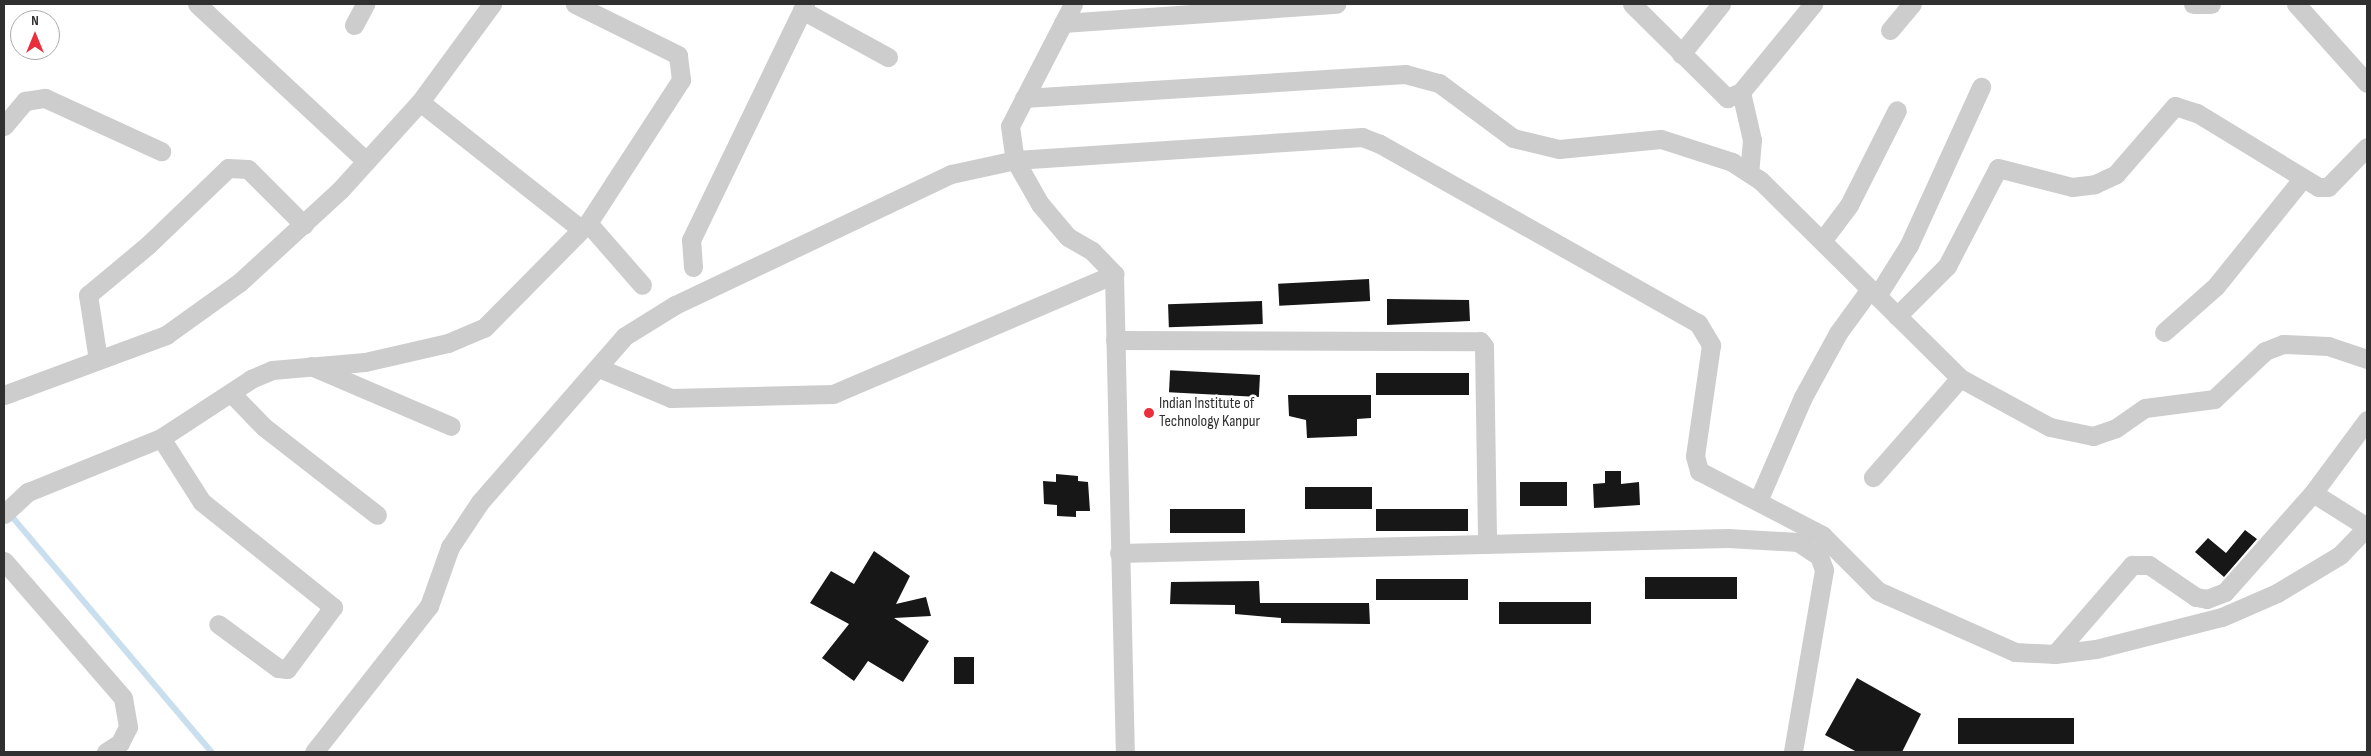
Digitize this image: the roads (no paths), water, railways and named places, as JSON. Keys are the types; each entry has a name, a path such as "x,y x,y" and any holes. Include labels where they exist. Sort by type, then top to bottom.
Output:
{"street":[{"path":"190,4 197,4 366,161"},
{"path":"354,25 365,4"},
{"path":"4,395 166,335 240,282 304,225 420,102 492,4"},
{"path":"4,514 28,492 161,438 231,393 272,370 305,364 365,362 448,343 484,328 584,226 681,80 682,65 678,55 575,4"},
{"path":"1073,4 1009,126 1015,160 1040,204 1068,237 1092,251 1114,274 1125,752"},
{"path":"1063,23 1336,4"},
{"path":"1632,4 1722,96 1741,92 1813,4"},
{"path":"1681,54 1721,4"},
{"path":"1890,30 1912,4"},
{"path":"2193,4 2212,4"},
{"path":"2296,4 2367,84"},
{"path":"693,266 691,240 803,7 888,57"},
{"path":"1024,98 1405,74 1439,83 1514,138 1559,149 1661,139 1695,147 1749,173 1822,241 1960,378 2050,427 2093,436 2116,428 2145,408 2214,399 2265,351 2284,344 2328,346 2367,360"},
{"path":"1758,501 1802,397 1838,333 1874,292 1909,245 1980,87"},
{"path":"1741,92 1752,140 1749,173"},
{"path":"4,126 25,101 45,98 161,151"},
{"path":"420,102 584,226 642,285"},
{"path":"1897,316 1947,266 1996,170 2007,167 2072,187 2095,184 2116,174 2175,106 2197,113 2302,180 2318,188 2328,186 2367,147"},
{"path":"1822,241 1849,205 1897,110"},
{"path":"314,752 429,606 450,547 480,502 625,336 675,305 951,174 1015,160 1370,139 1698,323 1711,345 1695,456 1699,471 1822,535 1878,591 2015,652 2055,654 2096,649 2222,617 2276,593 2340,555 2367,527 2313,493"},
{"path":"98,360 88,295 148,245 228,168 248,169 304,225"},
{"path":"2164,332 2216,286 2302,180"},
{"path":"599,368 671,398 833,394 1114,274"},
{"path":"1115,340 1480,341 1484,346 1487,544"},
{"path":"305,364 451,426"},
{"path":"1873,477 1960,378"},
{"path":"231,393 264,427 377,515"},
{"path":"2055,654 2132,565 2150,565 2196,597 2218,596 2313,493 2367,420"},
{"path":"161,438 202,502 333,607 286,669 278,668 218,624"},
{"path":"1119,553 1728,538 1798,542 1819,556 1824,570 1793,752"},
{"path":"4,561 123,698 128,727 120,743 106,752"}],"waterway":[{"path":"10,514 212,752"}],"place":[{"name":"Indian Institute of Technology Kanpur","path":"1149,413"}]}
